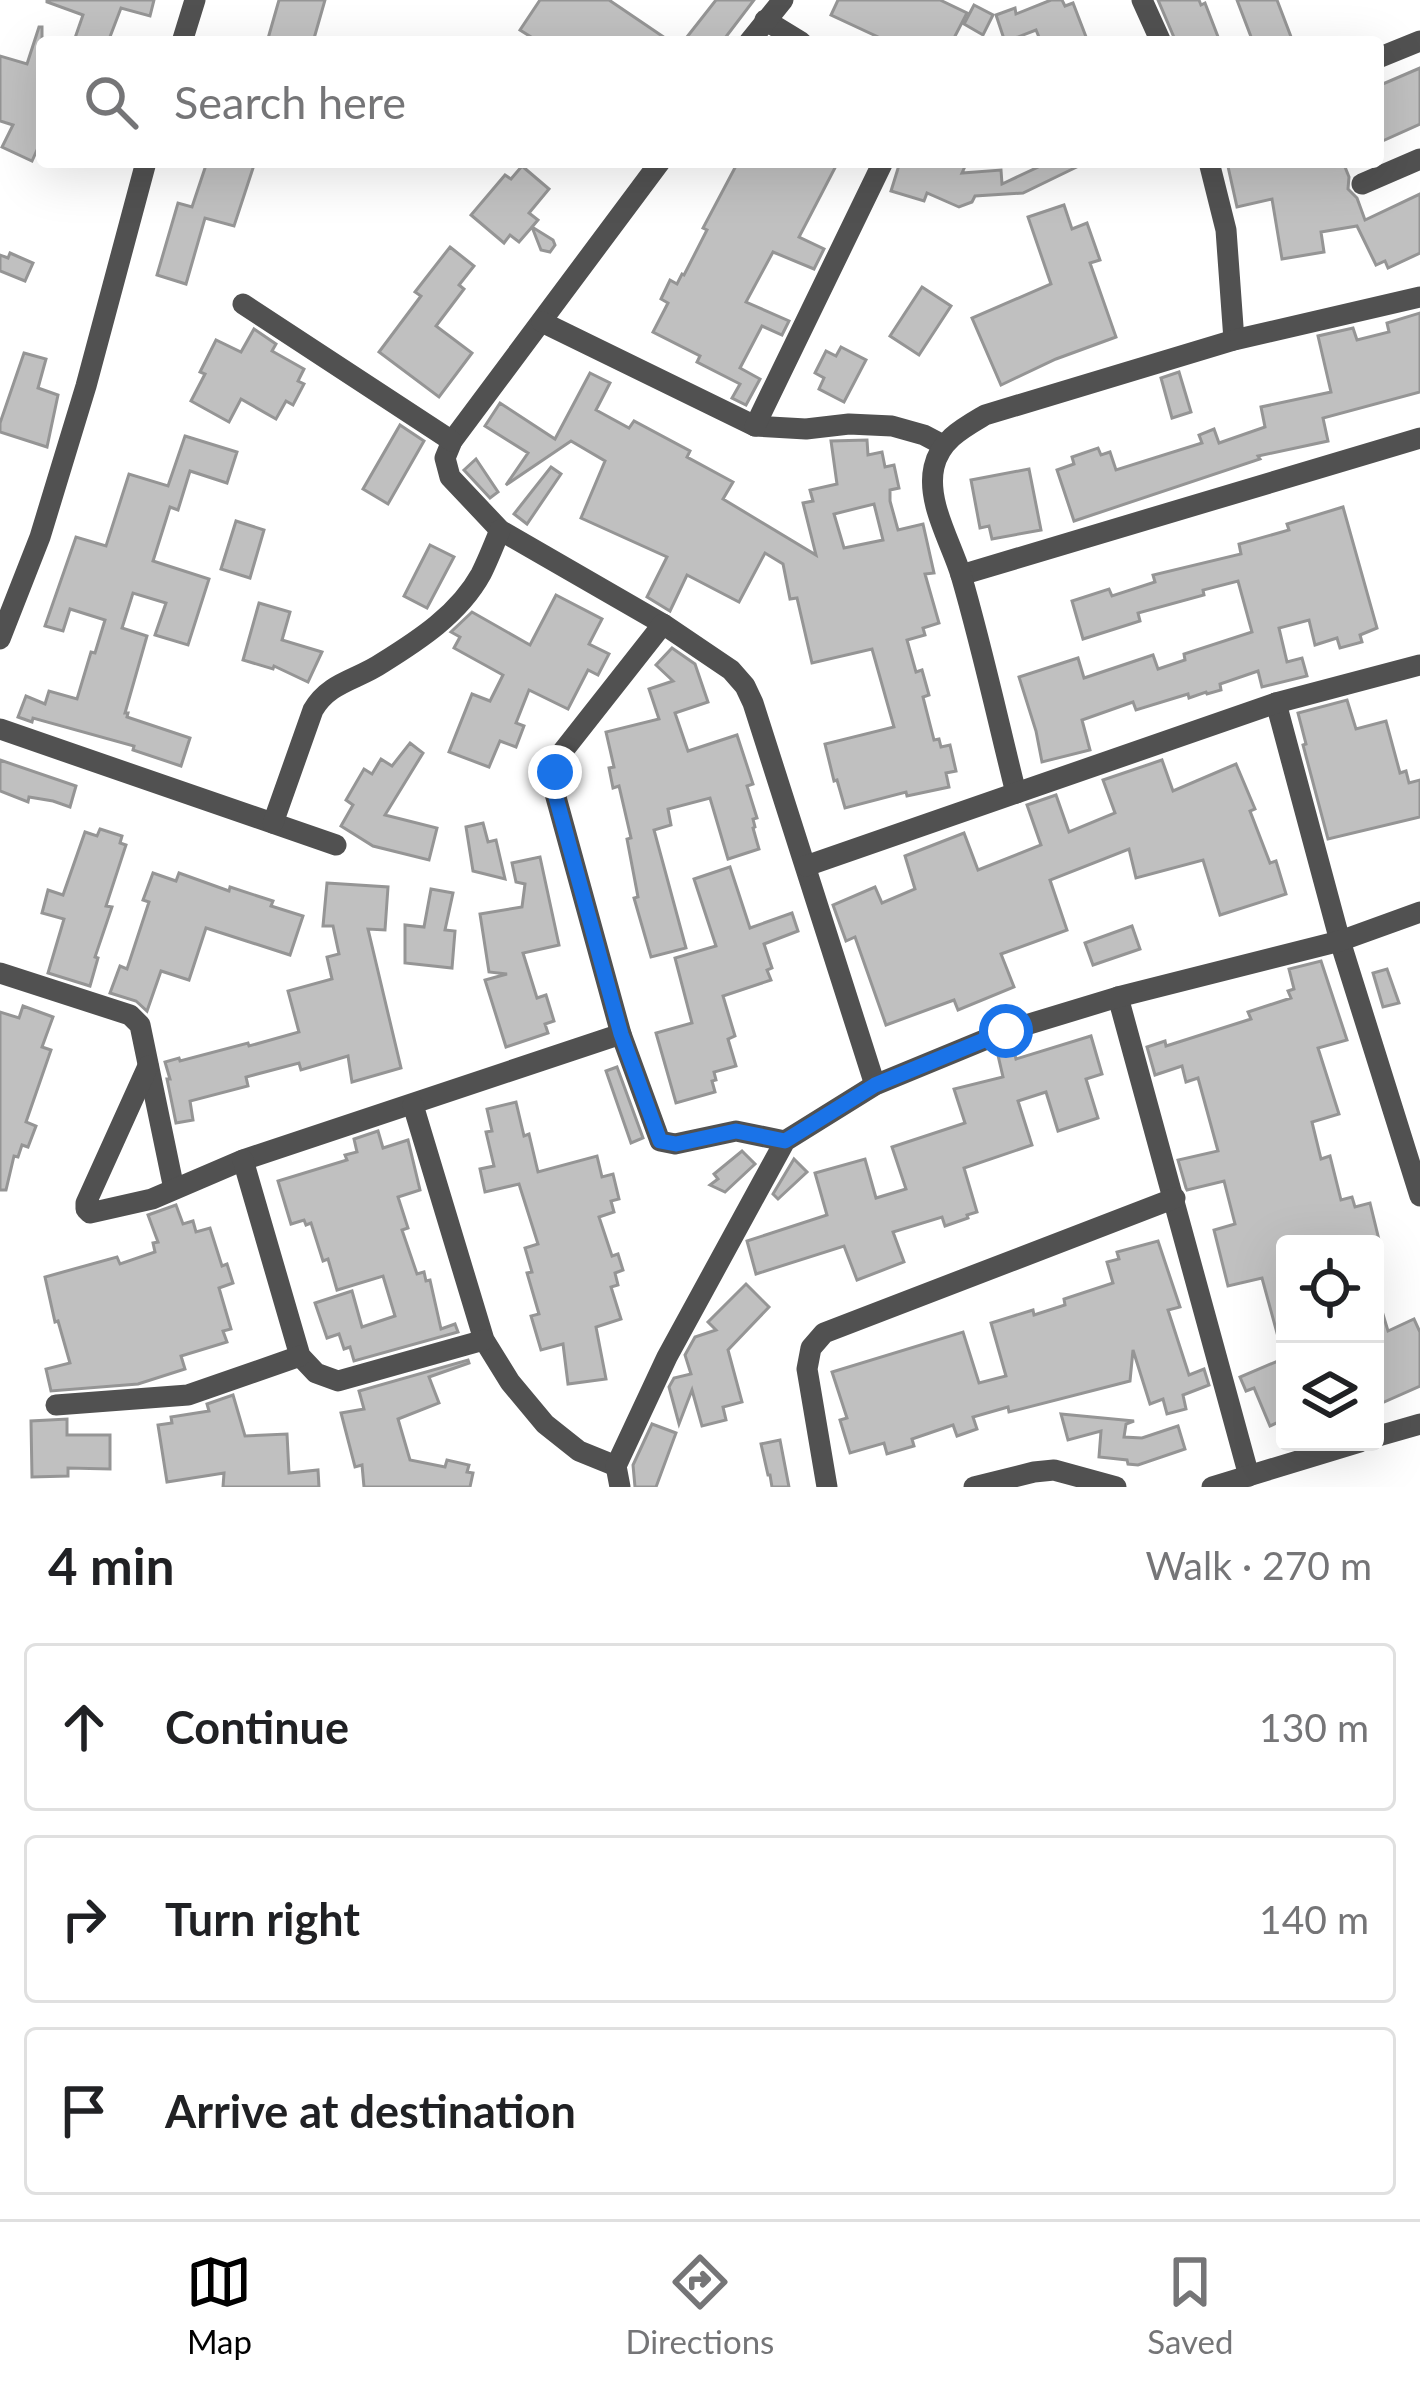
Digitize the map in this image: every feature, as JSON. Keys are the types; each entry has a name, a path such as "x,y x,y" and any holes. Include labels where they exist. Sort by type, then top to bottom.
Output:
{"street":[{"path":"184,36 195,0"},
{"path":"753,36 782,0"},
{"path":"1142,0 1158,36"},
{"path":"765,20 791,36"},
{"path":"1384,55 1420,40"},
{"path":"1362,184 1420,159"},
{"path":"0,639 40,537 144,168"},
{"path":"657,168 452,441 445,458 450,477 500,530 663,624 731,670 745,686 875,1085"},
{"path":"755,426 880,168"},
{"path":"1210,168 1226,230 1234,340"},
{"path":"1016,793 961,575 933,494 934,466 944,446 956,432 985,415 1234,340 1420,297"},
{"path":"243,304 452,441"},
{"path":"542,322 755,426 892,426 944,446"},
{"path":"961,575 1420,438"},
{"path":"273,823 320,697 381,664 444,621 480,577 500,530"},
{"path":"663,624 563,751 554,790 621,1034 660,1141 676,1144 736,1131 785,1141"},
{"path":"806,866 1276,703 1420,665"},
{"path":"1276,703 1340,941 1420,1196"},
{"path":"0,729 336,845"},
{"path":"413,1105 484,1340 510,1382 545,1424 618,1476 667,1357 785,1141 875,1085 1006,1031 1118,997 1340,941 1420,912"},
{"path":"0,973 130,1015 140,1025 174,1189"},
{"path":"1118,997 1249,1476"},
{"path":"148,1066 86,1203 86,1209 96,1214 152,1199 243,1160 621,1034"},
{"path":"243,1160 300,1356 316,1373 338,1381 484,1340"},
{"path":"827,1487 807,1369 811,1348 824,1333 1175,1198"},
{"path":"56,1405 188,1395 300,1356"},
{"path":"1384,1435 1420,1424"},
{"path":"1212,1487 1331,1451"},
{"path":"974,1487 1054,1470 1116,1487"}],"building":[{"path":"154,0 150,16 121,8 110,36 76,36 83,15 47,2"},
{"path":"279,0 325,0 315,36 269,36"},
{"path":"540,0 609,0 662,36 530,36 520,30"},
{"path":"716,0 754,0 727,36 688,36"},
{"path":"838,0 940,0 967,13 955,36 876,36 831,15"},
{"path":"1051,0 1062,0 1065,6 1073,3 1086,36 1038,36 1036,30 1003,36 996,15 1015,8 1016,14"},
{"path":"1158,0 1205,3 1218,36 1173,36"},
{"path":"1237,0 1277,0 1291,36 1251,36"},
{"path":"974,5 993,15 983,35 964,24"},
{"path":"36,36 36,152 32,161 2,147 13,125 0,121 0,56 27,64"},
{"path":"1420,68 1420,124 1384,140 1384,83"},
{"path":"205,168 253,168 234,226 205,218 186,284 157,275 178,203 192,207"},
{"path":"524,168 549,189 529,213 538,220 519,242 510,235 504,243 471,215 505,175 511,179"},
{"path":"735,168 835,168 799,237 824,249 814,269 773,252 746,302 789,321 782,335 762,326 740,368 760,379 746,405 732,398 740,384 653,332 668,303 661,299 670,280 677,284 684,275 707,230 703,228"},
{"path":"898,168 964,168 962,173 1001,170 1002,184 1036,168 1075,168 1023,193 975,196 959,207 927,193 924,201 891,191"},
{"path":"1228,168 1345,168 1348,189 1365,220 1420,194 1420,253 1388,268 1385,261 1376,265 1357,226 1321,232 1324,252 1282,259 1272,199 1237,207"},
{"path":"1064,205 1072,229 1087,223 1100,260 1090,263 1116,337 1001,385 972,318 1051,284 1028,217"},
{"path":"532,227 553,240 550,252 541,250"},
{"path":"450,247 474,266 459,285 464,289 436,326 472,353 439,397 379,352 421,296 415,292"},
{"path":"10,253 33,263 25,281 0,271 0,255 8,258"},
{"path":"922,287 951,306 919,355 890,336"},
{"path":"1420,313 1420,392 1323,418 1328,441 1258,456 1260,459 1074,521 1057,470 1074,464 1072,457 1098,448 1101,455 1110,452 1116,470 1202,443 1199,435 1214,429 1219,443 1265,427 1261,407 1331,392 1318,336 1353,328 1357,340 1389,332 1387,323"},
{"path":"254,329 276,344 272,351 304,369 298,381 304,384 293,405 286,401 276,419 241,399 229,422 191,401 216,340 241,352"},
{"path":"841,347 866,360 844,402 819,389 824,378 815,373 826,351 836,356"},
{"path":"24,353 46,359 38,388 58,395 47,447 0,432"},
{"path":"1179,372 1191,412 1172,418 1161,378"},
{"path":"590,373 610,383 596,410 629,428 634,421 690,451 687,457 733,482 723,499 816,555 803,503 813,501 810,490 837,484 831,441 867,440 868,455 882,452 885,467 894,465 899,488 890,490 898,530 923,524 934,573 925,574 939,623 923,628 925,635 907,640 929,695 923,697 934,740 939,739 941,747 950,745 956,771 946,773 949,787 907,796 906,792 845,808 825,744 894,727 872,649 812,663 797,598 790,599 783,564 765,553 739,602 687,575 670,611 647,597 667,557 581,518 605,461 571,441 506,485 528,453 485,426 500,403 555,439","holes":["874,504 883,540 844,548 834,514"]},
{"path":"400,425 424,441 388,504 363,489"},
{"path":"185,436 237,452 227,483 190,471 178,510 170,507 153,561 209,579 188,645 155,635 166,603 133,593 122,628 147,636 125,713 190,738 181,766 133,750 134,746 18,717 26,696 45,704 49,691 77,699 91,652 95,653 105,620 70,609 63,631 45,626 76,537 106,546 129,474 168,486"},
{"path":"476,459 498,492 490,498 464,470"},
{"path":"551,467 561,474 527,524 514,514"},
{"path":"1029,469 1041,530 992,539 989,526 980,528 971,480"},
{"path":"1343,507 1377,628 1360,635 1362,642 1340,648 1337,638 1315,645 1309,620 1279,628 1287,662 1302,658 1307,676 1262,687 1258,671 1220,684 1221,690 1207,694 1189,698 1188,694 1136,710 1133,702 1082,720 1090,750 1042,762 1019,677 1078,658 1084,678 1153,655 1158,669 1185,660 1184,654 1252,632 1238,581 1138,613 1140,621 1083,639 1072,601 1109,589 1112,596 1155,582 1153,575 1241,554 1239,544"},
{"path":"236,521 264,530 250,578 221,569"},
{"path":"430,545 454,557 427,608 404,596"},
{"path":"556,595 602,619 589,644 609,654 598,675 588,670 568,709 529,690 516,723 524,726 516,747 500,741 489,767 449,752 472,694 490,701 503,675 454,648 460,637 451,632 472,612 530,645"},
{"path":"259,603 290,612 282,640 322,652 308,682 274,666 243,660"},
{"path":"672,648 695,664 708,702 675,713 688,751 737,735 753,784 747,786 757,818 753,828 759,849 728,859 710,798 668,809 671,825 654,830 686,948 651,957 634,898 638,897 627,839 631,838 619,786 613,788 606,732 659,719 649,689 673,681 656,665"},
{"path":"1347,700 1356,729 1386,721 1400,773 1406,771 1409,783 1420,780 1420,817 1328,839 1298,713"},
{"path":"410,743 423,753 385,815 437,828 429,860 373,846 341,826 353,805 346,800 364,769 372,774 381,759 392,766"},
{"path":"0,760 76,786 70,807 29,797 28,802 0,791"},
{"path":"1162,760 1173,791 1236,764 1270,863 1276,861 1286,894 1220,915 1203,860 1136,878 1129,849 1050,880 1067,930 1001,954 1014,987 958,1010 954,1000 886,1025 855,937 846,941 833,905 875,887 882,903 915,889 905,856 964,833 978,870 1041,845 1027,805 1056,795 1069,832 1115,813 1103,780"},
{"path":"483,823 488,842 496,840 505,879 473,871 466,827"},
{"path":"100,829 122,836 120,843 126,845 106,906 112,907 90,986 48,973 64,919 42,913 48,890 63,895 85,832 97,836"},
{"path":"540,857 559,945 523,953 537,998 546,995 554,1021 545,1024 548,1033 506,1047 485,980 507,974 489,972 480,914 522,907 525,884 516,882 512,863"},
{"path":"730,867 750,928 792,913 798,931 764,944 771,980 723,996 735,1036 728,1039 736,1066 714,1072 715,1092 676,1103 656,1033 692,1023 675,958 716,946 694,879"},
{"path":"153,873 176,881 179,873 229,891 230,887 303,916 290,955 206,928 189,980 161,971 147,1011 136,1001 110,993 120,966 127,969 149,902 143,900"},
{"path":"327,883 388,887 385,930 368,929 401,1068 352,1082 348,1056 301,1070 299,1063 246,1077 248,1086 190,1101 193,1120 176,1123 165,1062 299,1032 288,991 332,979 327,957 339,954 333,926 323,926"},
{"path":"431,889 453,893 445,930 455,931 452,968 405,963 405,925 424,927"},
{"path":"1132,926 1140,949 1093,965 1085,943"},
{"path":"1321,961 1347,1040 1318,1048 1339,1114 1312,1122 1321,1159 1330,1156 1341,1200 1352,1197 1355,1207 1370,1203 1378,1235 1276,1235 1276,1329 1262,1278 1228,1286 1214,1230 1235,1224 1224,1181 1186,1188 1178,1160 1218,1151 1198,1078 1186,1082 1182,1066 1155,1075 1147,1047 1165,1041 1166,1046 1251,1019 1248,1012 1291,998 1288,991 1294,989 1289,969"},
{"path":"1387,969 1399,1003 1383,1007 1373,973"},
{"path":"23,1006 53,1017 42,1047 51,1050 26,1122 36,1126 28,1147 22,1145 18,1157 14,1156 6,1190 0,1190 0,1012 19,1018"},
{"path":"1091,1036 1102,1074 1086,1079 1098,1118 1058,1131 1046,1092 1018,1101 1032,1145 964,1168 977,1212 945,1226 942,1217 893,1232 904,1262 857,1280 844,1246 756,1274 747,1241 827,1215 815,1173 865,1159 876,1198 906,1189 892,1147 965,1123 954,1089 1003,1077 997,1051 1013,1047 1016,1059"},
{"path":"617,1067 643,1138 631,1143 606,1071"},
{"path":"516,1102 538,1172 597,1156 602,1177 613,1174 619,1199 611,1201 614,1212 599,1217 612,1256 618,1254 623,1270 615,1273 618,1285 611,1287 621,1319 596,1327 606,1379 568,1384 563,1344 541,1350 531,1316 539,1314 525,1248 538,1244 519,1184 485,1192 480,1169 494,1166 486,1132 492,1131 487,1109"},
{"path":"378,1131 383,1148 408,1140 420,1190 398,1197 408,1228 402,1230 417,1274 424,1272 426,1281 430,1280 441,1329 455,1324 458,1332 354,1361 339,1334 327,1338 315,1303 352,1291 362,1327 395,1316 383,1276 337,1290 311,1223 291,1224 278,1181 347,1160 345,1155 357,1152 354,1139"},
{"path":"742,1151 755,1164 725,1192 710,1185 718,1179 714,1174"},
{"path":"794,1159 807,1172 778,1199 773,1194"},
{"path":"176,1205 183,1224 193,1221 196,1232 210,1228 222,1266 227,1264 233,1283 219,1288 231,1329 223,1331 227,1342 181,1356 185,1369 138,1384 51,1391 46,1369 70,1363 45,1277 117,1257 120,1264 155,1252 153,1243 158,1242 148,1215"},
{"path":"1158,1241 1180,1307 1168,1310 1189,1375 1204,1369 1209,1385 1183,1395 1186,1409 1167,1414 1163,1399 1150,1404 1133,1350 1130,1381 973,1417 977,1429 957,1436 953,1425 912,1439 914,1446 887,1454 884,1443 850,1453 840,1420 847,1418 832,1372 963,1332 979,1383 1006,1376 991,1323 1065,1305 1064,1299 1113,1283 1107,1262 1119,1259 1117,1252"},
{"path":"746,1284 769,1307 728,1350 742,1402 723,1407 726,1420 702,1426 692,1390 679,1424 669,1387 674,1378 691,1374 685,1355 695,1337 716,1330 708,1322"},
{"path":"1384,1318 1388,1331 1414,1319 1420,1332 1420,1386 1384,1402"},
{"path":"468,1360 429,1377 439,1403 398,1419 410,1460 445,1467 447,1460 469,1465 467,1472 473,1473 470,1487 364,1487 362,1465 355,1467 341,1413 364,1409 359,1391"},
{"path":"1276,1362 1276,1423 1270,1426 1254,1388 1246,1391 1240,1377"},
{"path":"233,1395 245,1436 287,1434 289,1473 318,1470 319,1487 223,1487 224,1473 167,1482 158,1425 172,1423 171,1417 209,1411 207,1404"},
{"path":"1061,1414 1134,1421 1126,1424 1124,1437 1142,1438 1178,1426 1185,1449 1138,1465 1099,1457 1101,1431 1068,1440"},
{"path":"67,1419 67,1435 110,1435 110,1469 68,1468 68,1476 32,1477 31,1421"},
{"path":"652,1424 676,1433 656,1487 635,1487 633,1465"},
{"path":"780,1440 789,1487 772,1487 761,1444"}],"route":[{"path":"555,772 554,790 621,1034 660,1141 676,1144 736,1131 785,1141 875,1085 1006,1031"}]}
